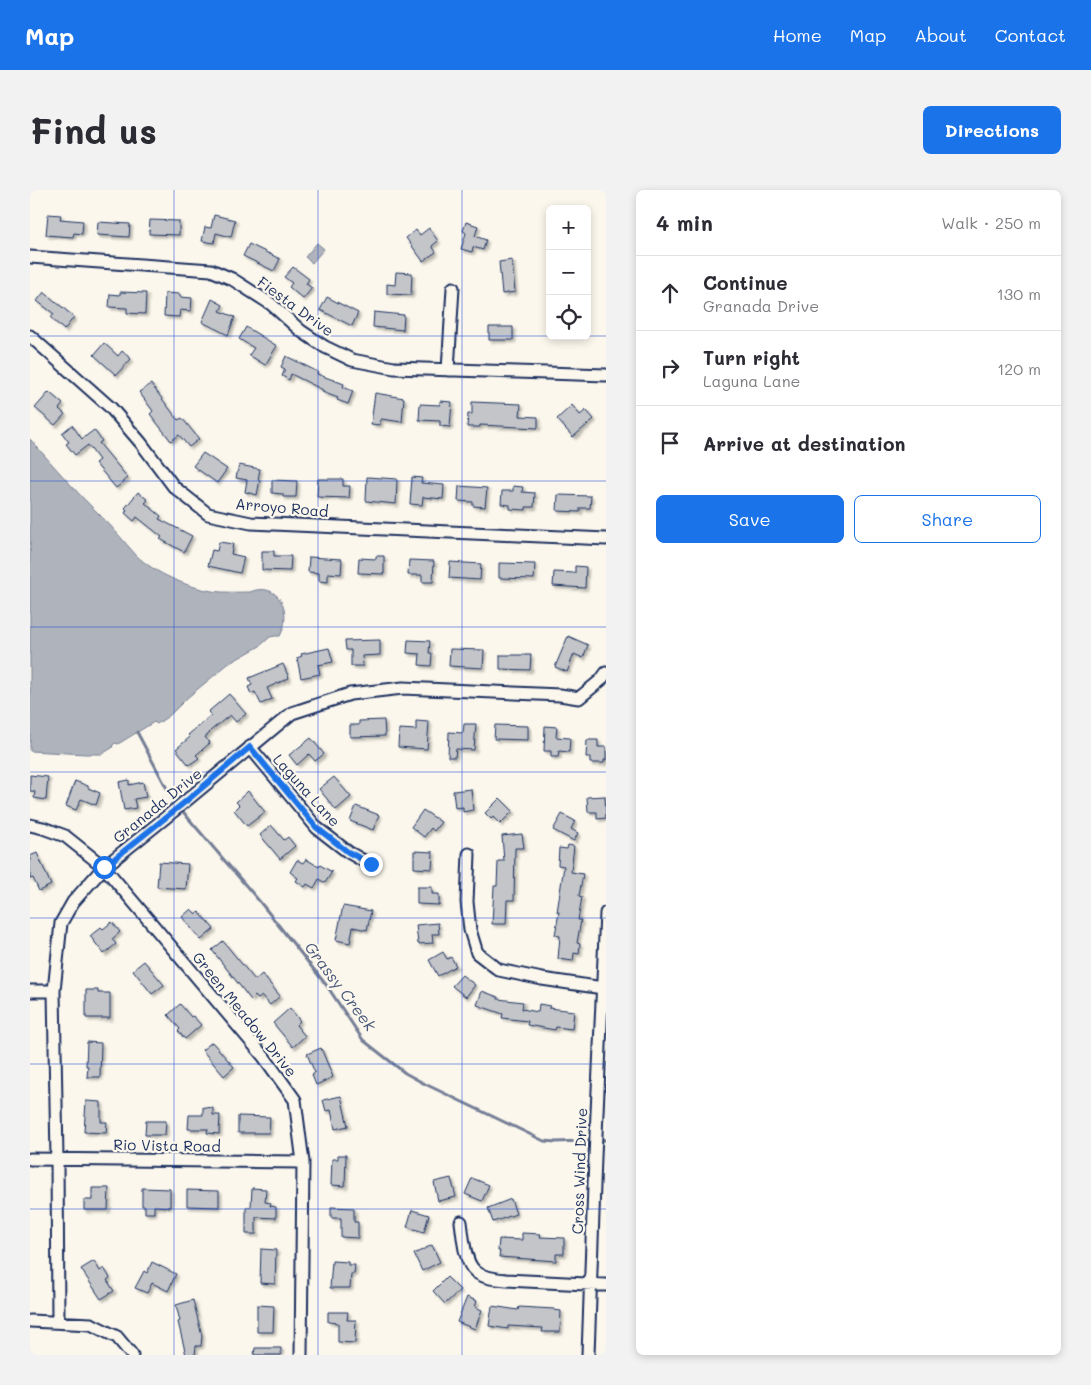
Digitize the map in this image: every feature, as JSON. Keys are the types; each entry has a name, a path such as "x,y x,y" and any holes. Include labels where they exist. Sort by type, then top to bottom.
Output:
{"street":[{"name":"Fiesta Drive","path":"30,257 211,270 232,279 271,304 301,331 324,347 352,360 394,368 606,375"},
{"path":"448,370 453,288"},
{"name":"Arroyo Road","path":"30,336 111,408 141,443 174,487 208,514 251,523 606,539"},
{"name":"Granada Drive","path":"58,1321 54,990 61,923 73,902 104,867 292,713 350,694 403,688 560,695 579,698 601,680 606,673"},
{"name":"Laguna Lane","path":"250,747 317,828 348,852 371,864"},
{"name":"Green Meadow Drive","path":"30,825 65,836 104,867 264,1057 295,1100 303,1162 301,1355"},
{"path":"469,854 467,902 470,930 477,953 499,970 542,979 604,988"},
{"name":"Cross Wind Drive","path":"588,1355 606,913"},
{"path":"30,991 54,990"},
{"name":"Rio Vista Road","path":"30,1159 303,1162"},
{"path":"461,1222 465,1250 471,1267 476,1272 491,1278 506,1280 606,1285"},
{"path":"30,1321 91,1324 117,1337 132,1355"}],"shaded area":[{"path":"317,243 324,249 312,263 305,257"},
{"path":"30,439 143,562 182,583 212,591 269,591 281,601 284,609 284,627 280,636 270,637 260,646 228,664 187,698 170,715 157,724 154,722 118,744 115,743 112,748 102,754 30,751"}],"building":[{"path":"48,214 61,215 60,219 83,221 82,234 74,233 73,237 46,235"},
{"path":"214,215 235,220 231,237 216,233 214,243 202,241 205,227 211,228"},
{"path":"150,220 179,221 179,235 149,234"},
{"path":"98,222 130,224 129,237 97,235"},
{"path":"466,222 478,226 475,236 486,240 483,250 473,247 472,252 461,249 466,233 463,231"},
{"path":"429,228 438,241 432,246 436,252 423,261 406,238 416,230 420,235"},
{"path":"249,244 280,259 274,271 243,256"},
{"path":"512,260 515,292 502,294 499,262"},
{"path":"293,267 309,279 306,284 312,288 303,299 289,287 292,283 284,277"},
{"path":"396,272 412,273 411,295 387,294 387,284 395,285"},
{"path":"44,292 74,317 64,330 51,318 54,314 37,301"},
{"path":"120,292 146,293 145,314 127,313 127,308 109,307 110,294 120,295"},
{"path":"165,293 180,294 180,297 192,298 191,311 180,310 179,317 164,316"},
{"path":"327,297 358,313 352,326 320,310"},
{"path":"212,299 223,305 220,311 235,317 228,335 202,322"},
{"path":"374,312 404,315 403,330 373,327"},
{"path":"246,327 277,346 265,365 249,355 254,348 239,339"},
{"path":"489,327 513,327 513,340 489,340"},
{"path":"104,343 118,356 122,351 131,359 116,375 94,355"},
{"path":"286,356 318,372 317,374 344,384 343,387 353,391 348,404 337,400 338,398 322,392 323,390 291,374 289,380 282,376 285,369 281,367"},
{"path":"151,384 178,420 182,418 199,439 189,447 179,435 171,441 150,414 153,411 139,392"},
{"path":"49,392 63,404 59,409 65,414 55,425 35,408"},
{"path":"375,393 404,398 402,422 381,419 380,425 371,424"},
{"path":"440,401 452,402 450,427 440,426 440,421 419,420 420,404 440,405"},
{"path":"472,402 521,404 520,416 538,417 538,428 480,425 480,427 467,427 468,414 472,414"},
{"path":"572,405 580,415 586,410 594,419 573,437 557,419"},
{"path":"72,425 82,439 94,430 102,441 99,443 128,478 116,488 95,463 99,460 88,445 75,455 66,444 69,442 62,433"},
{"path":"203,453 227,469 217,483 193,466"},
{"path":"239,465 260,469 257,495 245,492 247,480 236,478"},
{"path":"367,477 397,479 396,504 366,501"},
{"path":"412,477 422,478 421,483 444,485 443,499 423,497 422,505 410,504"},
{"path":"318,479 343,479 343,486 350,486 349,498 317,497"},
{"path":"272,480 297,481 296,497 283,497 283,494 272,493"},
{"path":"459,486 487,488 485,507 473,506 473,502 458,501"},
{"path":"513,486 523,487 522,492 535,493 534,507 526,507 526,510 510,509 510,505 501,504 502,491 513,491"},
{"path":"138,492 148,500 145,503 161,516 159,519 192,536 184,552 160,539 162,537 137,517 134,521 125,513 127,510 125,508"},
{"path":"558,495 591,496 590,508 580,508 580,512 557,511"},
{"path":"219,542 233,544 231,554 244,557 240,573 208,566 212,550 217,551"},
{"path":"262,551 274,551 274,556 291,556 290,571 262,570"},
{"path":"376,556 384,556 384,574 358,573 359,558 376,559"},
{"path":"309,557 342,559 341,574 328,573 328,582 319,581 319,573 308,572"},
{"path":"409,560 434,561 433,582 422,582 422,575 408,575"},
{"path":"450,562 481,564 480,580 449,578"},
{"path":"499,563 535,564 534,579 499,578"},
{"path":"575,566 586,567 585,588 553,586 554,572 575,573"},
{"path":"568,636 588,645 583,658 574,654 567,672 555,667"},
{"path":"380,640 380,655 362,656 363,666 351,666 351,650 346,650 345,641"},
{"path":"408,640 430,641 429,653 432,653 431,666 419,665 420,654 407,653"},
{"path":"329,648 333,662 318,665 320,674 301,678 297,658 302,656 301,654"},
{"path":"450,649 484,650 483,668 449,666"},
{"path":"500,655 531,655 530,670 500,669"},
{"path":"283,664 289,678 267,688 272,699 261,704 255,692 251,694 248,687 252,685 249,678"},
{"path":"229,694 246,714 236,722 230,715 209,732 205,737 210,743 196,755 199,758 189,765 176,749 190,737 188,735 211,715 208,712"},
{"path":"384,720 385,736 350,737 350,725 359,725 359,721"},
{"path":"416,721 429,722 427,749 398,747 399,729 416,730"},
{"path":"464,724 476,724 474,750 456,749 455,757 448,757 449,732 463,733"},
{"path":"495,725 528,726 528,740 494,739"},
{"path":"545,726 557,727 556,737 570,738 569,752 559,751 558,757 551,757 551,751 544,751"},
{"path":"311,738 324,754 315,761 309,754 297,765 289,755"},
{"path":"587,740 598,740 598,747 606,747 606,760 604,760 604,763 590,763 590,757 586,757"},
{"path":"30,775 48,777 46,800 34,798 35,792 30,791"},
{"path":"334,777 351,797 336,810 319,789"},
{"path":"129,780 129,785 143,782 146,797 134,799 136,808 124,810 119,782"},
{"path":"75,781 100,793 96,805 81,799 76,810 66,806"},
{"path":"471,789 473,810 463,812 463,807 455,808 453,791"},
{"path":"248,791 265,812 247,826 234,810 239,805 236,802"},
{"path":"605,796 606,818 597,819 597,812 588,812 587,797"},
{"path":"500,798 513,811 500,824 493,817 491,819 485,813"},
{"path":"356,806 379,815 373,830 350,821"},
{"path":"423,810 441,822 434,831 431,828 424,837 411,827"},
{"path":"562,814 575,821 571,829 578,833 574,841 553,830"},
{"path":"271,825 284,840 288,837 295,846 280,859 260,835"},
{"path":"522,834 524,848 515,848 514,900 507,900 506,924 492,924 494,886 497,886 498,861 504,861 502,836"},
{"path":"568,845 574,846 571,872 583,874 579,896 582,897 578,920 581,920 577,943 580,944 579,954 574,953 573,961 558,959 560,936 555,935 564,866 558,865 559,848 567,849"},
{"path":"414,851 433,852 432,869 414,868"},
{"path":"37,853 51,885 39,891 33,878 30,879 30,856"},
{"path":"306,859 332,872 325,883 319,879 314,888 307,884 305,887 296,881 298,878 290,872 297,860 303,863"},
{"path":"159,862 188,864 186,889 157,887"},
{"path":"417,887 432,887 432,894 439,894 439,905 417,904"},
{"path":"343,906 371,911 367,930 353,927 350,943 336,940"},
{"path":"191,909 196,914 199,912 214,929 201,940 182,917"},
{"path":"112,922 120,932 112,939 116,944 104,954 90,936 101,927 103,929"},
{"path":"438,923 439,934 432,934 433,943 418,944 416,925"},
{"path":"223,941 255,980 262,974 280,996 270,1005 262,996 258,999 255,996 251,1000 212,950"},
{"path":"443,952 447,959 451,957 456,966 438,976 429,960"},
{"path":"144,961 164,985 152,994 133,970"},
{"path":"462,975 475,985 466,997 452,986"},
{"path":"86,990 110,993 110,1018 86,1018"},
{"path":"482,991 498,997 498,999 523,1002 522,1009 538,1012 539,1004 550,1006 549,1008 574,1011 572,1029 556,1027 555,1030 527,1025 528,1021 502,1018 503,1014 477,1005"},
{"path":"180,1004 201,1025 185,1039 178,1031 180,1029 168,1015"},
{"path":"290,1008 300,1021 296,1025 305,1036 293,1047 273,1023"},
{"path":"87,1042 101,1043 100,1077 87,1077"},
{"path":"212,1042 234,1067 224,1076 202,1050"},
{"path":"321,1048 333,1077 316,1085 312,1075 315,1073 307,1054"},
{"path":"341,1096 348,1126 335,1129 331,1110 326,1111 323,1100"},
{"path":"86,1101 101,1102 101,1122 107,1122 106,1133 84,1132"},
{"path":"203,1107 213,1108 213,1115 220,1115 219,1134 207,1133 208,1129 188,1129 189,1115 203,1115"},
{"path":"238,1116 270,1117 269,1133 238,1133"},
{"path":"146,1121 166,1121 165,1135 145,1135"},
{"path":"338,1155 346,1155 345,1186 331,1185 332,1159 338,1159"},
{"path":"451,1178 456,1197 438,1201 434,1182"},
{"path":"472,1178 489,1185 482,1201 465,1194"},
{"path":"92,1188 109,1188 108,1210 84,1210 84,1200 92,1200"},
{"path":"142,1188 170,1189 170,1207 154,1206 154,1213 145,1213 145,1206 142,1206"},
{"path":"252,1188 266,1189 265,1202 271,1203 270,1206 276,1207 276,1218 256,1217 256,1234 246,1234 246,1207 251,1207"},
{"path":"187,1190 219,1191 219,1207 187,1206"},
{"path":"511,1199 516,1214 493,1222 488,1208"},
{"path":"331,1207 354,1208 354,1222 358,1222 358,1238 341,1237 341,1218 331,1218"},
{"path":"412,1210 429,1215 424,1232 407,1227"},
{"path":"522,1233 541,1234 540,1237 564,1238 564,1254 556,1254 556,1261 499,1257 499,1239 522,1240"},
{"path":"432,1245 440,1262 422,1271 414,1254"},
{"path":"261,1249 276,1250 275,1284 260,1283"},
{"path":"94,1261 100,1271 104,1268 110,1278 107,1280 114,1291 101,1299 81,1269"},
{"path":"332,1261 348,1262 348,1265 355,1265 354,1274 351,1274 350,1288 330,1288"},
{"path":"152,1262 176,1274 168,1291 152,1283 147,1293 135,1288 144,1271 147,1273"},
{"path":"447,1277 460,1290 445,1304 433,1291"},
{"path":"467,1297 477,1301 475,1307 482,1310 475,1329 457,1322"},
{"path":"193,1300 202,1336 201,1346 196,1346 195,1355 186,1355 176,1305"},
{"path":"257,1305 274,1306 273,1332 257,1332"},
{"path":"492,1306 518,1310 519,1307 561,1311 560,1332 542,1332 543,1328 508,1326 508,1329 489,1326"},
{"path":"328,1312 348,1312 347,1320 356,1320 355,1343 338,1342 338,1323 328,1322"},
{"path":"255,1348 281,1348 281,1355 254,1355"}],"waterway":[{"name":"Grassy Creek","path":"137,732 172,798 260,902 327,986 363,1040 405,1073 544,1141 606,1140"}],"route":[{"path":"104,867 250,747 317,828 348,852 371,864"}]}
